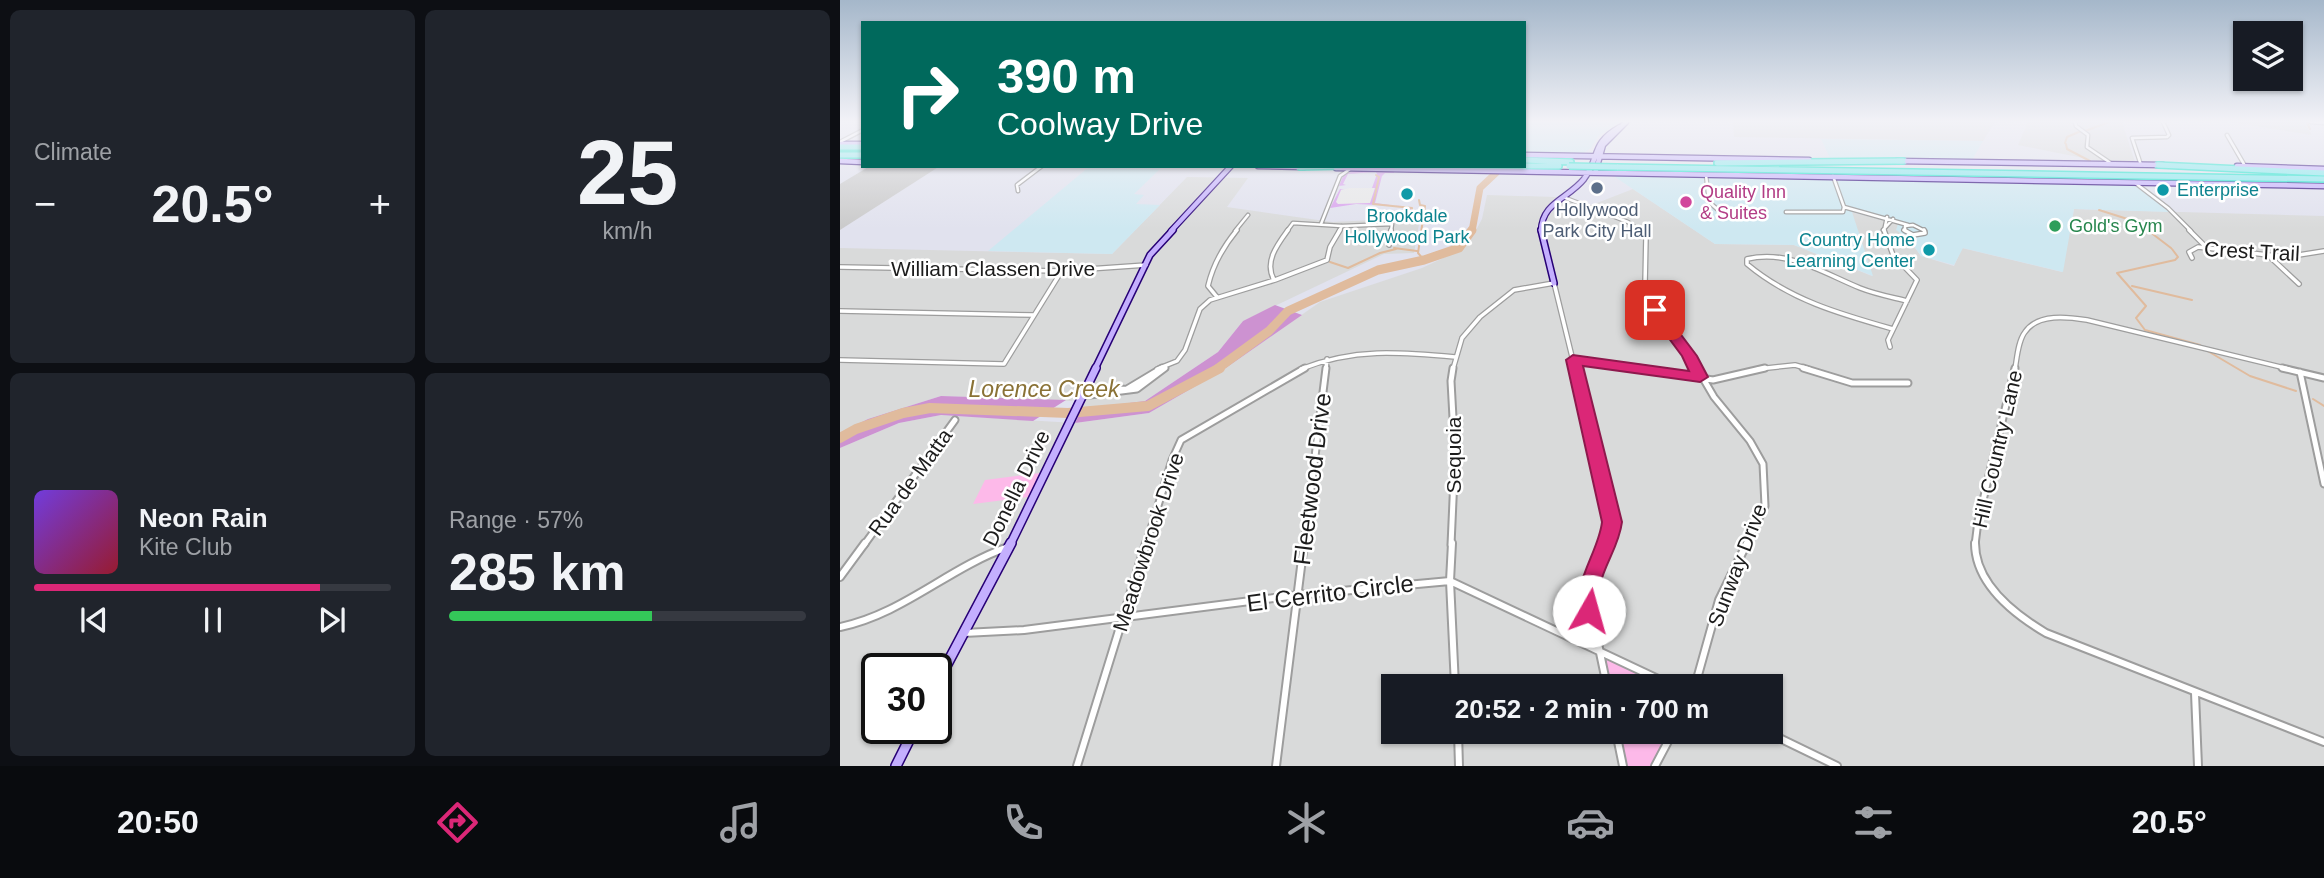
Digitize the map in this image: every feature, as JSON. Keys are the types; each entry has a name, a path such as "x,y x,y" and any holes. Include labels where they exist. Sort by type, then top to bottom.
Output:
{"highway":[{"path":"1526,160 1571,164"},
{"path":"1526,160 1559,166"},
{"path":"1618,161 1667,167 1824,176"},
{"path":"1526,166 1618,161 2324,174"},
{"path":"1690,164 1903,161"},
{"path":"2158,165 2324,174"},
{"path":"1667,167 2243,177"},
{"path":"2026,179 2324,174"}],"main road":[{"path":"1564,172 1580,158"},
{"path":"1571,164 1587,158"},
{"path":"1554,283 1541,236 1541,222 1549,207 1584,178 1592,158"},
{"path":"1578,184 1595,172 1599,158"},
{"path":"1606,158 1618,161"},
{"path":"1613,158 1618,161"},
{"path":"1333,168 1564,172 1579,167 1581,159 1571,164"},
{"path":"1622,172 1608,169 1605,165 1608,160 2245,166 2324,174"},
{"path":"1571,164 1588,172 2324,186"},
{"path":"1571,164 1584,178"},
{"name":"Donella Drive","path":"952,655 1009,546 1150,256 1224,169"},
{"path":"896,766 907,744"}],"street":[{"path":"2102,158 2112,164"},
{"path":"2139,158 2141,165"},
{"path":"2240,158 2245,166"},
{"path":"1018,191 1017,185 1039,168"},
{"path":"1333,168 1338,170 1340,176"},
{"path":"1320,225 1340,176 1358,168"},
{"path":"1706,175 1709,202 1717,209"},
{"path":"1786,212 1843,212 1844,207 1833,176"},
{"path":"2133,181 2168,208 2206,247"},
{"name":"Sunway Drive","path":"1562,196 1628,222 1646,236 1646,285 1655,310 1690,356 1700,377 1750,441 1763,464 1765,506 1719,600 1698,674"},
{"path":"1844,207 1922,227 1926,232 1921,235 1909,234 1903,229 1908,225"},
{"path":"1217,297 1208,286 1214,265 1223,247 1248,215"},
{"path":"1315,224 1322,216"},
{"path":"1887,218 1883,230 1895,259 1917,280 1888,340 1890,347"},
{"path":"1883,230 1893,219"},
{"path":"1275,280 1269,274 1271,261 1293,223 1342,226 1392,224 1389,245"},
{"path":"1083,395 1133,392 1148,384 1183,355 1200,309 1217,297 1275,280 1328,260 1330,247 1342,226"},
{"name":"Crest Trail","path":"2192,258 2189,253 2192,249 2206,247 2295,257 2324,251"},
{"path":"2269,256 2299,284"},
{"path":"1894,329 1838,313 1771,284 1747,264 1747,259 1786,258 1863,289 1907,301"},
{"name":"William Classen Drive","path":"840,267 1060,271 1146,265"},
{"path":"840,360 1004,364 1062,274 1060,271"},
{"path":"1554,283 1612,522 1610,540 1590,584 1588,596 1604,674"},
{"name":"Sequoia","path":"1454,674 1450,581 1455,455 1451,381 1455,357 1462,338 1471,327 1514,290 1554,283"},
{"path":"840,311 1035,315"},
{"name":"Hill Country Lane","path":"2324,378 2087,320 2044,320 2029,327 2023,334 1975,550 1983,573 2007,605 2046,633 2324,742"},
{"name":"Meadowbrook Drive","path":"1077,766 1181,440 1299,370 1327,359 1384,351 1455,357"},
{"name":"Fleetwood Drive","path":"1276,766 1327,359"},
{"path":"1573,360 1713,380 1768,367 1795,365 1853,383 1908,383"},
{"path":"2300,372 2324,484"},
{"name":"Rua de Matta","path":"840,577 955,420"},
{"path":"840,627 871,621 986,554 1009,546"},
{"name":"El Cerrito Circle","path":"964,633 1024,630 1297,595 1450,581 1649,674"},
{"path":"2195,693 2198,766"},
{"path":"1783,740 1838,766"},
{"path":"1458,744 1459,766"},
{"path":"1618,744 1623,766"},
{"path":"1656,766 1667,744"}],"shaded area":[{"path":"1830,158 1973,158 1972,160"},
{"path":"2082,158 2134,158 2135,162"},
{"path":"867,168 937,168 840,230 840,184"},
{"path":"1088,168 1161,168 1134,194 1144,195 1136,204 1160,205 1112,254 988,251"},
{"path":"1358,170 1394,170 1394,173 1385,173 1382,176 1375,203 1394,206 1356,204 1330,208 1340,189 1345,190 1337,202 1366,203 1374,188 1376,172 1348,174 1343,184 1346,185 1339,186 1344,174"},
{"path":"1612,175 2132,183 2169,212 2074,209 2063,272 1963,248 1954,265 1921,256 1908,238 1896,230 1898,224 1852,212 1873,276 1794,245 1715,244"},
{"path":"1187,177 1248,178 1227,207 1332,222 1420,218 1414,253 1384,254 1243,321 1218,352 1145,401 1082,409 1093,384 1078,386 1072,401 941,396 868,419 840,433 840,248 1112,254"},
{"path":"1375,188 1370,203 1338,204 1336,202 1341,190"},
{"path":"1633,189 1715,244 1794,245 1872,276 1851,212 1898,224 1900,233 1908,238 1921,256 1954,266 1962,248 2062,272 2074,209 2324,216 2324,766 1652,766 1663,744 1783,744 1783,674 1639,674 1606,660 1608,674 1381,674 1381,744 1620,744 1625,766 840,766 840,448 899,423 941,415 1075,423 1149,413 1220,372 1320,302 1422,268 1456,252 1473,236 1482,219 1487,195 1556,197 1584,208"},
{"path":"1275,305 1302,315 1220,372 1149,413 1075,423 1082,409 1145,401 1218,352 1243,321"},
{"path":"941,396 1066,400 1033,421 941,415 899,423 840,448 840,433 868,419"},
{"path":"1040,473 1028,497 973,504 985,480"},
{"path":"1605,660 1639,674 1607,674"},
{"path":"1620,744 1663,744 1652,766 1625,766"}],"waterway":[{"path":"2084,158 2090,161"},
{"name":"Lorence Creek","path":"1472,231 1480,188 1496,173"},
{"path":"1376,175 1379,177 1373,204 1412,208 1411,216"},
{"path":"1419,200 1420,205 1425,206 1418,253 1424,260"},
{"path":"2099,210 2137,222 2171,248"},
{"name":"Lorence Creek","path":"1217,369 1269,331 1288,311 1378,270 1424,260 1459,248 1472,230"},
{"path":"1394,248 1417,251"},
{"path":"1330,262 1348,268 1380,253 1396,249"},
{"path":"2172,249 2178,257 2175,260 2117,273 2146,306 2136,318 2145,330 2200,345"},
{"path":"2132,286 2192,300"},
{"path":"2206,350 2250,376 2296,391"},
{"name":"Lorence Creek","path":"840,438 856,429 903,413 930,408 1068,413 1148,406 1220,368"},
{"path":"2313,399 2324,406"}],"place":[{"name":"Hollywood Park City Hall","path":"1597,188"},
{"name":"Enterprise","path":"2163,190"},
{"name":"Brookdale Hollywood Park","path":"1407,194"},
{"name":"Quality Inn & Suites","path":"1686,202"},
{"name":"Gold's Gym","path":"2055,226"},
{"name":"Country Home Learning Center","path":"1929,250"}],"route":[{"path":"1589,611 1590,584 1610,540 1612,522 1573,360 1700,377 1690,356 1655,310"}]}
